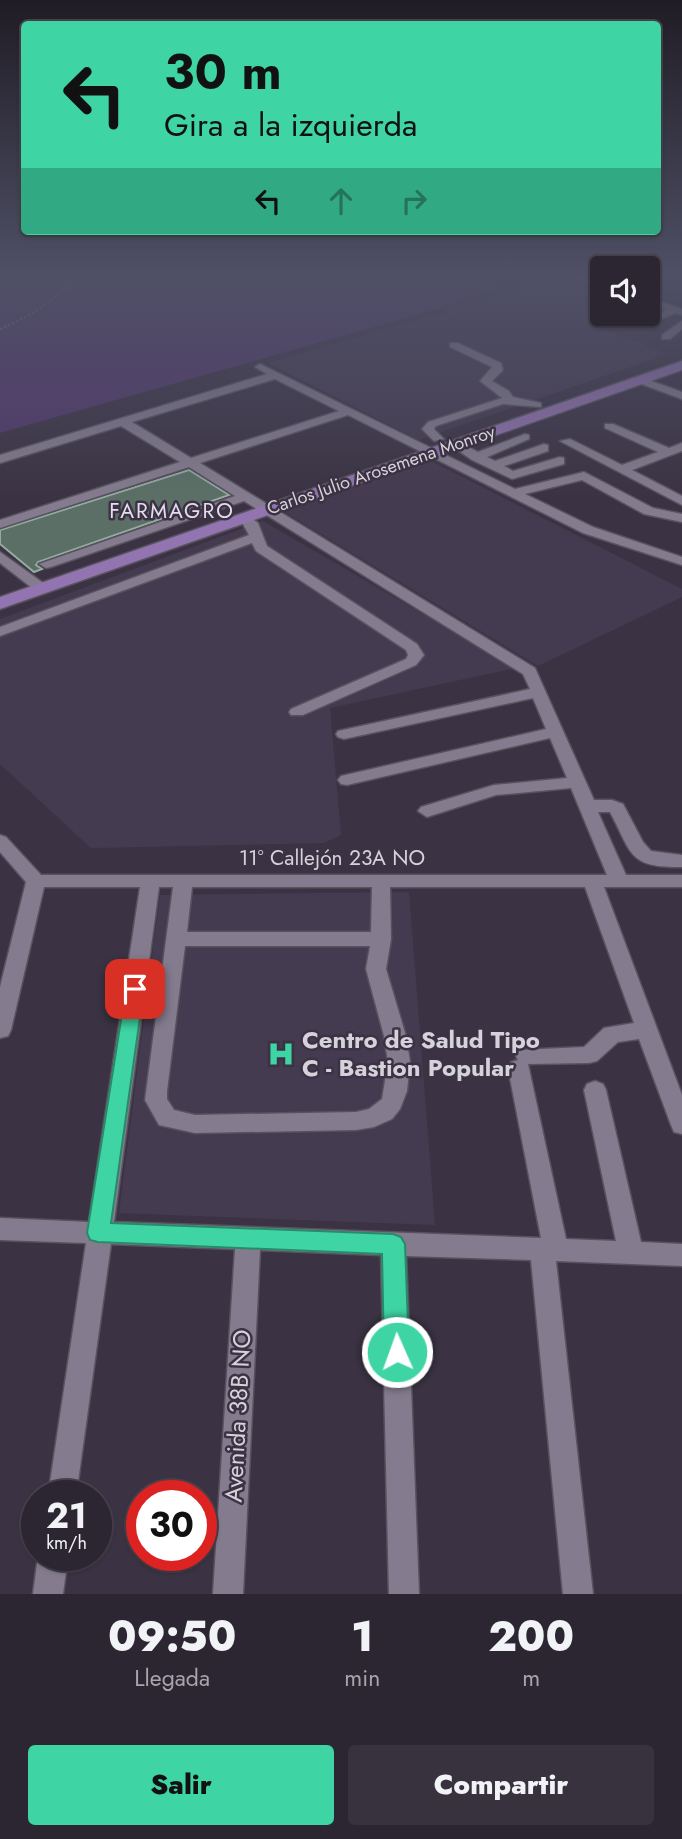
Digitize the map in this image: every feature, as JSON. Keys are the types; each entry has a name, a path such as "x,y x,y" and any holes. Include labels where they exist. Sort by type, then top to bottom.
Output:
{"main road":[{"name":"Carlos Julio Arosemena Monroy","path":"0,603 35,584 682,355"},
{"name":"Carlos Julio Arosemena Monroy","path":"429,446 455,444 682,365"},
{"name":"Carlos Julio Arosemena Monroy","path":"0,589 35,584"}],"street":[{"path":"466,350 498,365 498,370 485,381 505,393 509,400"},
{"path":"260,367 349,411 429,446 514,493 610,539 682,561"},
{"path":"0,459 276,375"},
{"path":"640,380 682,396"},
{"path":"429,446 428,426 509,400 537,405"},
{"path":"0,524 349,411"},
{"path":"125,423 252,507 529,670 618,879"},
{"path":"609,426 669,452"},
{"path":"476,457 526,437"},
{"path":"566,441 678,496"},
{"path":"455,444 506,474 519,475 560,461"},
{"path":"621,470 682,447"},
{"path":"493,467 544,448"},
{"path":"514,493 580,476 649,510 682,518"},
{"path":"252,507 251,523 261,548 412,647 416,655 411,662 297,712"},
{"path":"46,564 252,507"},
{"path":"666,515 682,507"},
{"path":"0,632 255,537"},
{"path":"0,556 35,584"},
{"path":"344,734 539,692"},
{"path":"347,780 556,732"},
{"path":"427,811 494,790 578,782"},
{"path":"587,806 617,808 639,853 648,860 682,861"},
{"path":"0,841 36,881 0,1030"},
{"path":"591,879 682,1125"},
{"path":"64,1480 151,880"},
{"path":"183,880 156,1100 160,1111 167,1118 195,1124 356,1121 374,1118 392,1103 399,1062 395,1036 376,969 381,939 381,881"},
{"name":"11º Callejón 23A NO","path":"36,881 682,881"},
{"path":"176,939 381,939"},
{"path":"578,1594 549,1250 523,1062 589,1055 612,1034 647,1030"},
{"path":"595,1090 631,1253"},
{"path":"0,1228 682,1255"},
{"name":"Avenida 38B NO","path":"228,1594 248,1238"},
{"path":"393,1244 404,1594"},
{"path":"48,1594 51,1571"}],"shaded area":[{"path":"0,350 291,350 0,433"},
{"path":"312,350 658,350 668,354 419,440 268,363"},
{"path":"431,461 682,589 682,597 538,666 283,511"},
{"path":"263,521 516,668 330,708 341,835 324,843 91,848 0,764 0,619"},
{"name":"Centro de Salud Tipo C - Bastion Popular","path":"409,892 435,1225 119,1213 160,895"}],"building":[{"name":"FARMAGRO","path":"189,470 229,495 38,562 36,565 42,569 34,572 0,544 0,530"}],"place":[{"name":"Centro de Salud Tipo C - Bastion Popular","path":"281,1054"}],"district":[{"name":"FARMAGRO","path":"172,511"}],"route":[{"path":"135,989 98,1233 393,1244 397,1352"}]}
